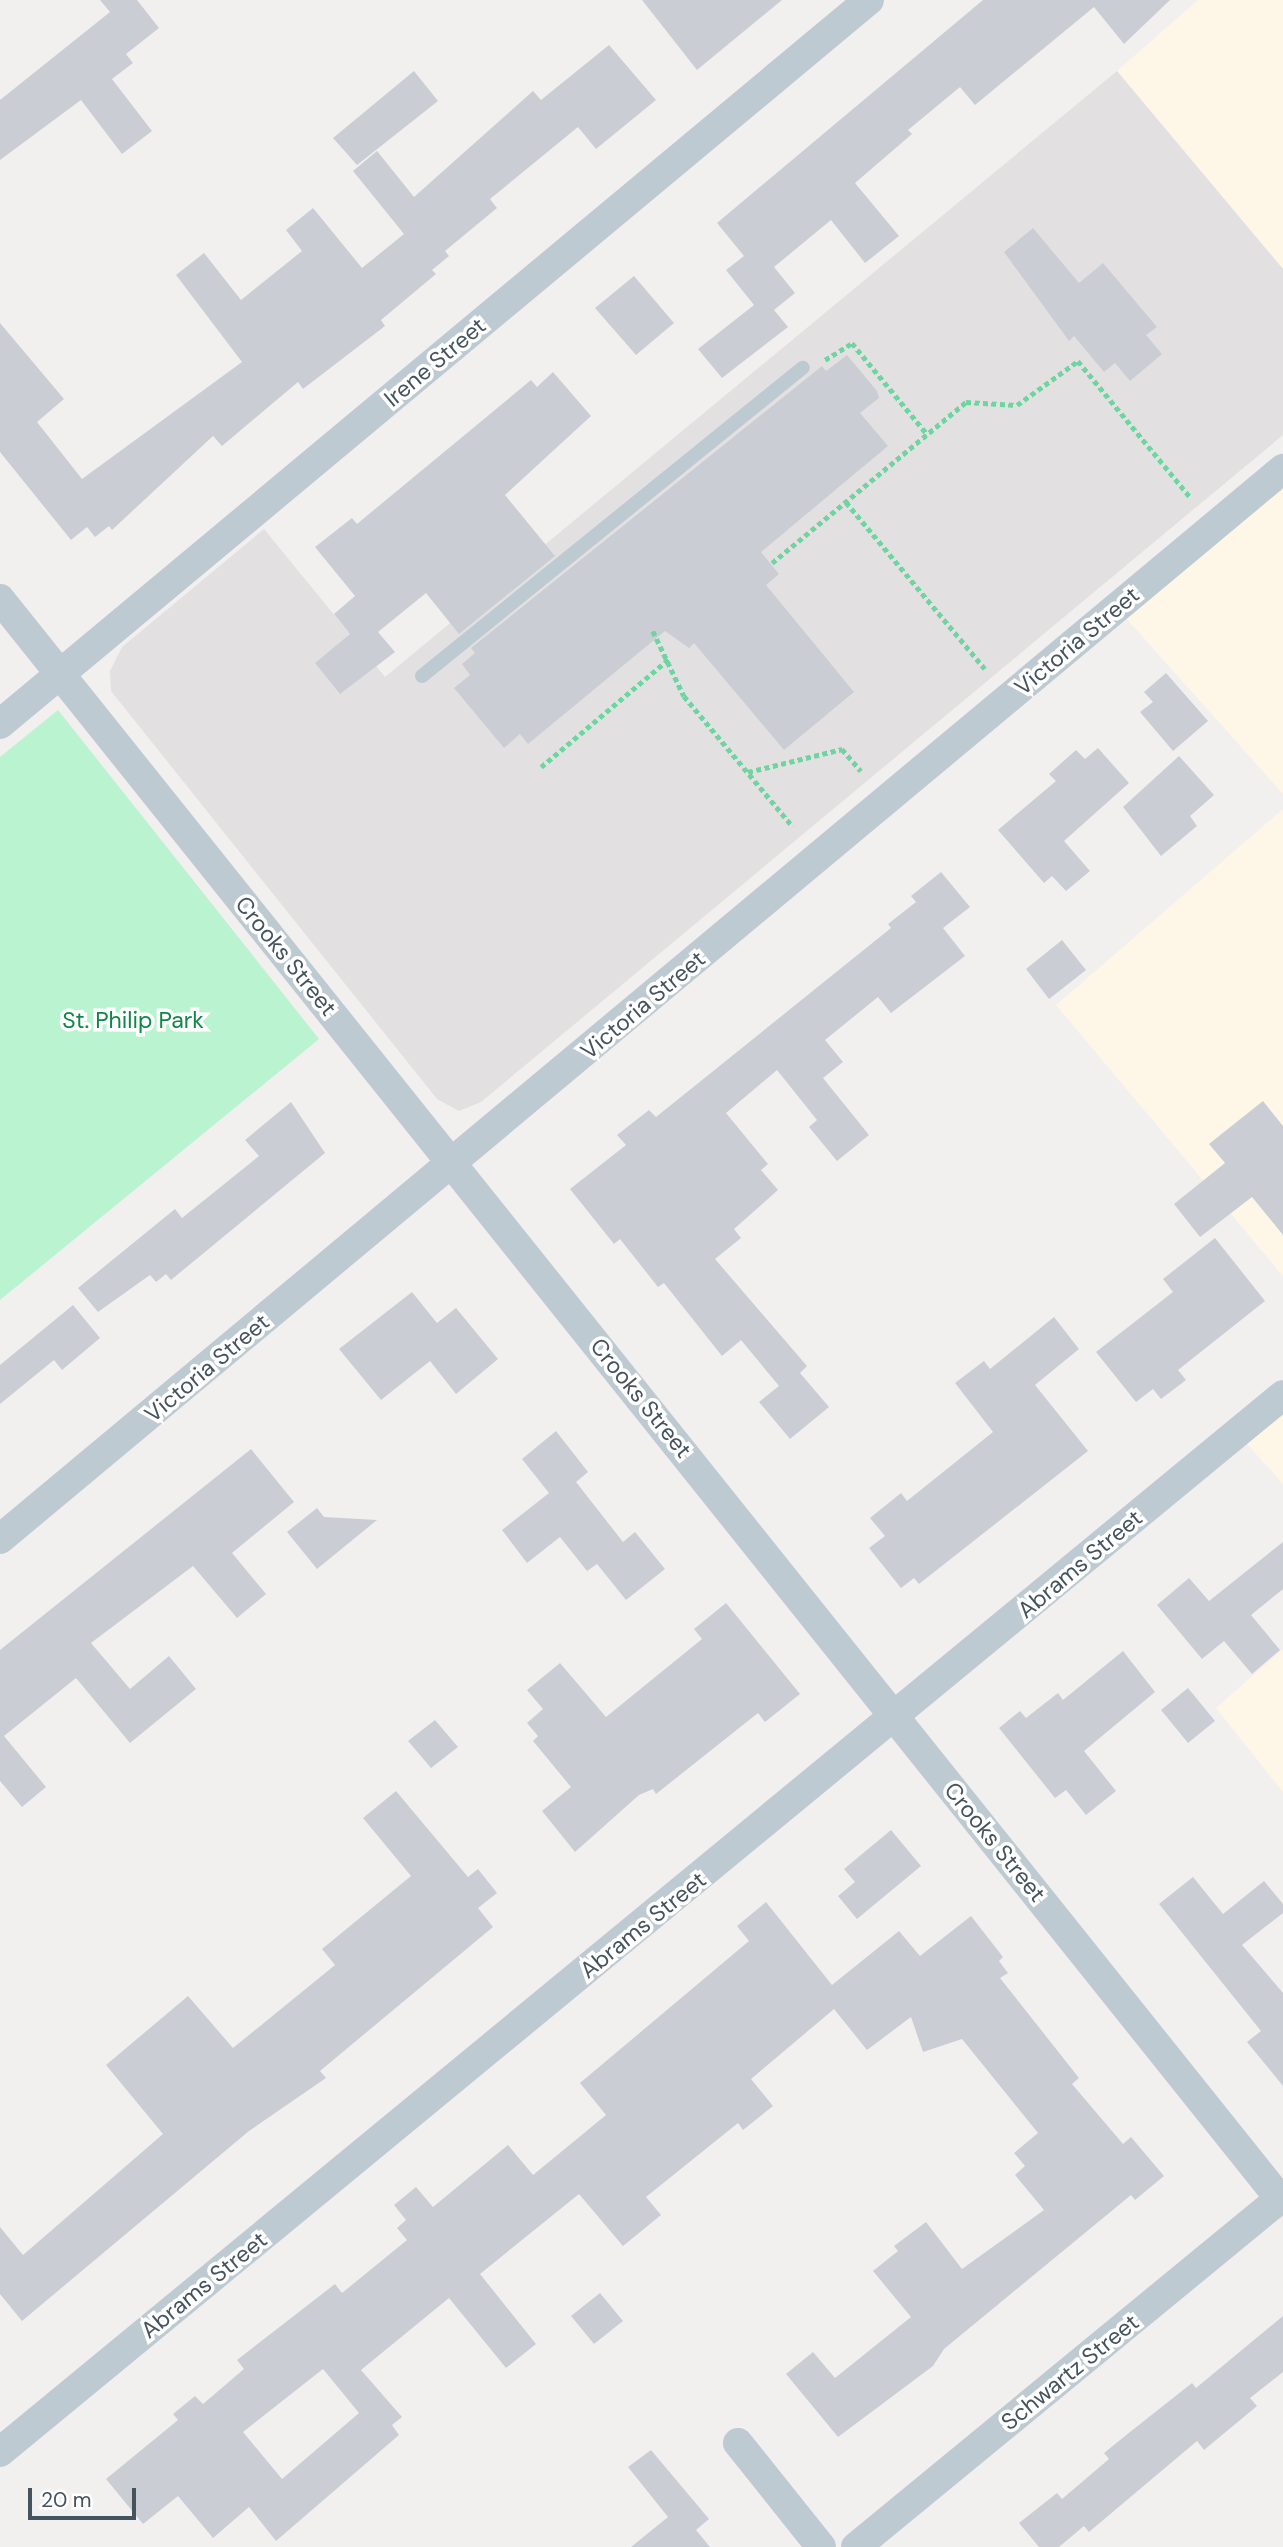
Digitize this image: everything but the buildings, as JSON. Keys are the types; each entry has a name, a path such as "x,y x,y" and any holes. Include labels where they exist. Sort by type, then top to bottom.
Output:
{"street":[{"name":"Irene Street","path":"0,724 869,0"},
{"name":"Victoria Street","path":"0,1539 454,1164 1283,469"},
{"name":"Crooks Street","path":"0,599 1281,2198"},
{"name":"Abrams Street","path":"0,2452 896,1717 1283,1395"},
{"name":"Schwartz Street","path":"856,2547 1281,2198"},
{"path":"738,2443 821,2547"}],"lane":[{"path":"422,676 803,368"}],"path":[{"path":"803,368 816,368 852,343 927,434"},
{"path":"772,563 966,402 1017,405 1078,361 1191,498"},
{"path":"846,502 985,669"},
{"path":"653,631 669,659 684,696 793,827"},
{"path":"541,767 669,659"},
{"path":"748,772 842,749 861,771"}],"shaded area":[{"path":"1198,0 1283,0 1283,269 1117,71"},
{"path":"1117,71 1283,269 1283,435 481,1102 459,1111 437,1099 111,691 110,671 122,647 264,529 385,677"},
{"path":"1283,469 1283,794 1117,608"},
{"path":"1283,809 1283,1276 1056,1005"},
{"path":"1283,1395 1283,1484 1237,1433"},
{"path":"1283,1649 1283,1792 1216,1708"}],"green space":[{"name":"St. Philip Park","path":"58,710 319,1039 0,1300 0,757"}]}
